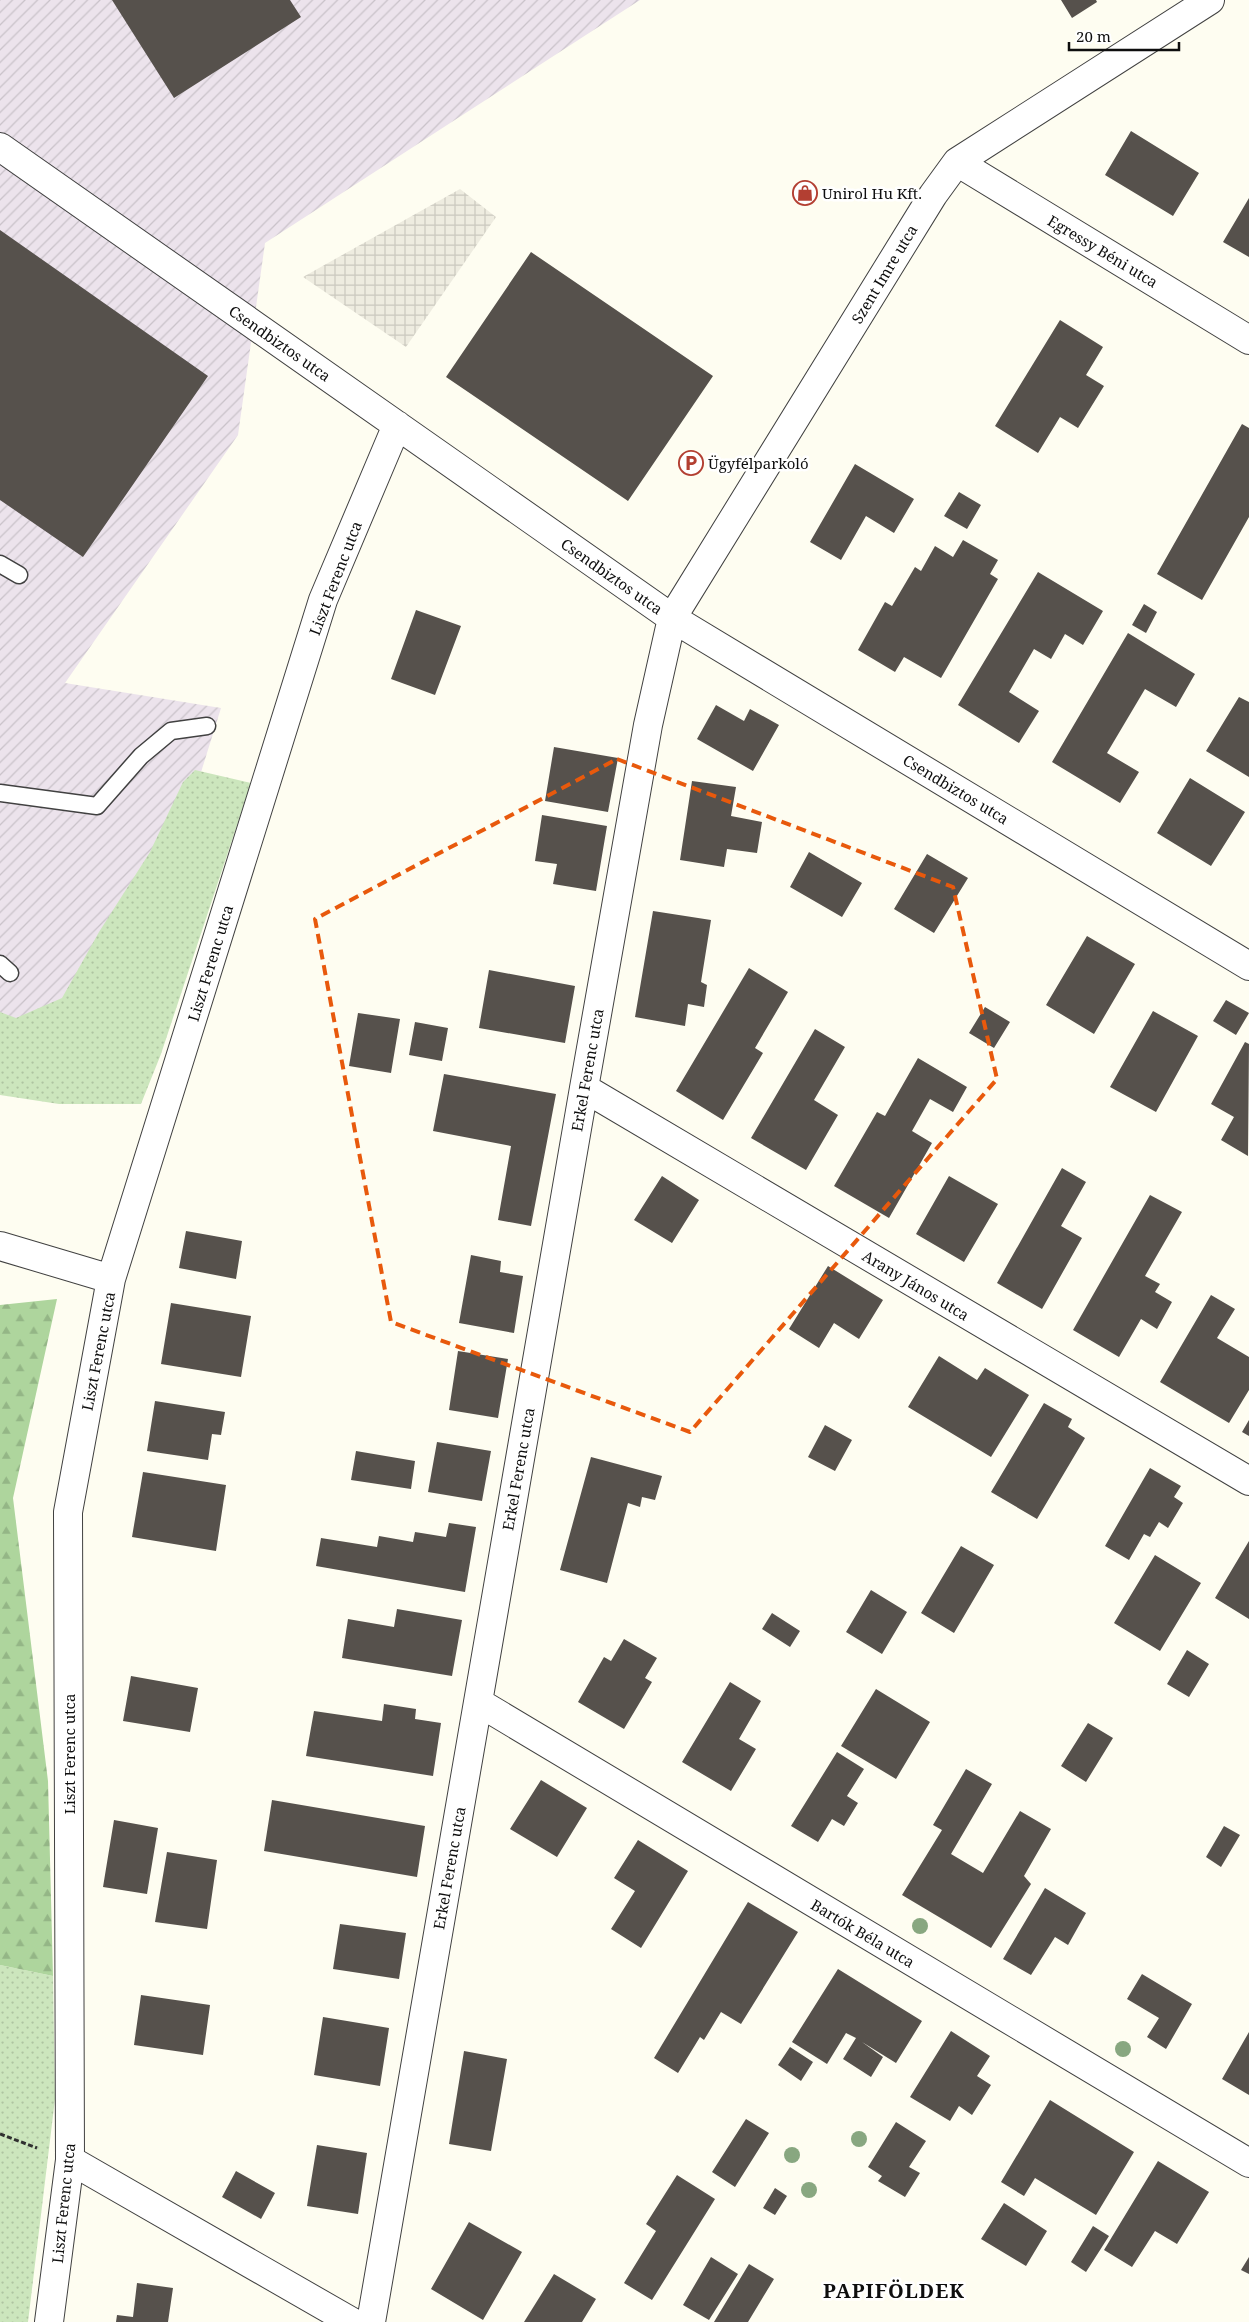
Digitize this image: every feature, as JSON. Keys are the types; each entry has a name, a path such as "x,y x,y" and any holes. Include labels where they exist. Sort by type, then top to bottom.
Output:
{"street":[{"name":"Szent Imre utca","path":"672,618 933,195 957,162 1210,0"},
{"name":"Csendbiztos utca","path":"0,147 672,618 1249,966"},
{"name":"Egressy Béni utca","path":"957,162 1249,340"},
{"name":"Liszt Ferenc utca","path":"49,2322 70,2160 68,1512 111,1279 323,600 397,425"},
{"name":"Erkel Ferenc utca","path":"370,2322 648,725 672,618"},
{"name":"Arany János utca","path":"584,1088 1249,1481"},
{"path":"0,1246 111,1279"},
{"name":"Bartók Béla utca","path":"478,1702 1249,2163"},
{"path":"70,2160 352,2322"}],"lane":[{"path":"0,564 19,575"},
{"path":"0,792 97,806 142,756 171,730 207,726"}],"highlighted area":[{"path":"617,759 953,887 997,1079 690,1432 391,1322 315,919"}],"shaded area":[{"path":"0,0 640,0 265,243 238,435 65,683 221,708 103,1087 0,1068"},
{"path":"460,189 496,217 406,347 303,277"}],"green space":[{"path":"195,770 251,783 161,1054 141,1104 59,1104 0,1095 0,1012 16,1018 62,998 99,932 150,852 183,782"},
{"path":"57,1299 13,1498 48,1781 53,1976 0,1965 0,1305"},
{"path":"0,1965 53,1976 55,2099 28,2322 0,2322"}],"building":[{"path":"112,0 290,0 301,17 174,98"},
{"path":"1061,0 1096,0 1097,2 1072,18"},
{"path":"1131,131 1199,173 1173,216 1105,175"},
{"path":"1249,198 1249,257 1223,242"},
{"path":"0,230 208,376 83,557 0,500"},
{"path":"531,252 713,376 628,501 446,377"},
{"path":"1060,320 1103,347 1086,375 1104,386 1078,428 1060,417 1038,453 995,426"},
{"path":"1242,424 1249,428 1249,517 1202,600 1157,574"},
{"path":"855,464 914,499 894,533 866,516 841,560 810,542"},
{"path":"959,492 981,505 967,529 944,516"},
{"path":"963,540 998,560 990,574 998,579 941,678 904,657 895,672 858,650 885,602 892,606 915,567 921,571 935,546 953,557"},
{"path":"1038,572 1103,611 1083,645 1065,634 1051,659 1034,649 1009,692 1039,711 1019,743 958,705"},
{"path":"1144,604 1157,612 1146,633 1132,625"},
{"path":"416,610 461,626 435,695 391,679"},
{"path":"1128,633 1195,674 1176,707 1145,689 1107,753 1139,772 1120,803 1052,762"},
{"path":"1239,697 1249,702 1249,777 1206,751"},
{"path":"716,705 744,721 750,709 779,725 753,771 697,739"},
{"path":"554,747 618,758 608,812 545,801"},
{"path":"1190,778 1245,812 1211,866 1157,833"},
{"path":"692,781 736,787 731,816 762,822 757,853 727,849 724,867 680,860"},
{"path":"542,815 607,826 596,891 553,884 557,864 535,861"},
{"path":"809,852 862,883 842,917 790,887"},
{"path":"927,854 968,878 934,933 894,909"},
{"path":"653,911 711,920 701,982 707,985 704,1007 688,1004 685,1026 635,1017"},
{"path":"1087,936 1135,964 1094,1034 1046,1005"},
{"path":"749,968 788,992 755,1048 763,1053 723,1120 676,1091"},
{"path":"489,970 575,986 565,1043 479,1028"},
{"path":"1226,1000 1249,1013 1236,1035 1213,1021"},
{"path":"985,1007 1010,1022 994,1048 969,1033"},
{"path":"1153,1011 1198,1036 1156,1112 1110,1087"},
{"path":"358,1013 400,1019 391,1073 349,1066"},
{"path":"415,1022 448,1028 442,1061 409,1055"},
{"path":"815,1029 845,1047 814,1100 838,1115 806,1170 751,1138"},
{"path":"1245,1042 1249,1044 1248,1156 1221,1140 1234,1117 1211,1104"},
{"path":"918,1058 967,1087 953,1112 930,1099 912,1131 932,1143 889,1218 834,1186 877,1112 885,1116"},
{"path":"444,1074 556,1094 531,1226 498,1220 511,1146 433,1131"},
{"path":"1062,1168 1086,1182 1061,1226 1082,1238 1042,1309 997,1283"},
{"path":"662,1176 699,1200 672,1243 634,1220"},
{"path":"949,1176 998,1204 964,1262 916,1234"},
{"path":"1150,1195 1182,1212 1145,1276 1160,1284 1155,1292 1172,1302 1157,1329 1141,1319 1119,1357 1073,1330"},
{"path":"186,1231 242,1241 236,1279 179,1268"},
{"path":"471,1255 501,1261 500,1272 523,1276 514,1333 459,1323"},
{"path":"828,1266 883,1300 859,1339 834,1323 819,1348 789,1329"},
{"path":"1211,1295 1235,1309 1217,1338 1249,1357 1249,1390 1229,1423 1160,1382"},
{"path":"171,1303 251,1316 241,1377 161,1364"},
{"path":"458,1351 508,1359 498,1418 449,1410"},
{"path":"939,1356 977,1380 985,1368 1029,1395 991,1457 908,1407"},
{"path":"155,1401 225,1412 221,1435 212,1434 208,1460 147,1451"},
{"path":"1044,1403 1072,1419 1068,1427 1085,1438 1037,1519 991,1492"},
{"path":"1249,1420 1249,1436 1242,1432"},
{"path":"825,1425 852,1440 835,1471 808,1457"},
{"path":"437,1442 491,1451 482,1501 428,1492"},
{"path":"356,1451 415,1461 411,1489 351,1480"},
{"path":"591,1457 662,1476 655,1500 642,1497 640,1507 628,1503 607,1583 560,1570"},
{"path":"1150,1468 1181,1486 1174,1497 1183,1503 1168,1528 1159,1522 1150,1537 1144,1534 1129,1560 1105,1546"},
{"path":"143,1472 226,1485 216,1551 132,1537"},
{"path":"449,1523 476,1527 465,1592 316,1566 321,1538 377,1547 379,1536 413,1542 415,1532 446,1537"},
{"path":"1249,1541 1249,1619 1215,1598"},
{"path":"961,1546 994,1565 954,1633 921,1613"},
{"path":"1155,1555 1201,1583 1160,1651 1114,1623"},
{"path":"871,1590 907,1612 882,1654 846,1632"},
{"path":"397,1609 462,1620 452,1676 342,1658 348,1619 394,1627"},
{"path":"772,1613 800,1631 790,1647 762,1629"},
{"path":"624,1639 657,1658 645,1678 652,1682 624,1729 578,1702 604,1657 611,1661"},
{"path":"1187,1650 1209,1664 1189,1697 1167,1684"},
{"path":"131,1676 198,1688 190,1732 123,1721"},
{"path":"730,1682 761,1701 739,1739 756,1749 731,1791 682,1762"},
{"path":"876,1689 930,1722 896,1779 841,1746"},
{"path":"384,1704 416,1709 415,1719 441,1723 433,1776 306,1756 314,1711 382,1721"},
{"path":"1088,1723 1113,1738 1086,1782 1061,1766"},
{"path":"837,1752 864,1769 847,1796 858,1803 844,1826 832,1819 818,1842 791,1826"},
{"path":"966,1769 992,1784 951,1854 983,1873 1020,1811 1051,1829 1024,1876 1031,1884 991,1948 902,1895 942,1830 933,1825"},
{"path":"541,1780 587,1808 557,1857 510,1829"},
{"path":"272,1800 425,1826 417,1877 264,1851"},
{"path":"114,1820 158,1828 147,1894 103,1887"},
{"path":"1224,1826 1240,1835 1221,1867 1206,1857"},
{"path":"638,1840 688,1871 641,1948 611,1929 635,1891 614,1878"},
{"path":"167,1852 217,1860 207,1929 155,1922"},
{"path":"1045,1888 1086,1913 1068,1945 1055,1937 1031,1975 1003,1959"},
{"path":"748,1902 798,1932 741,2024 721,2012 704,2040 700,2037 678,2073 654,2058"},
{"path":"340,1924 406,1933 399,1979 333,1969"},
{"path":"838,1969 922,2021 896,2063 862,2042 883,2057 871,2077 843,2059 856,2038 846,2033 827,2064 792,2042"},
{"path":"1142,1974 1192,2004 1166,2049 1147,2037 1159,2018 1127,1999"},
{"path":"141,1995 210,2005 203,2055 134,2045"},
{"path":"323,2017 389,2028 380,2086 314,2075"},
{"path":"951,2031 990,2056 977,2076 991,2085 972,2115 959,2106 950,2121 910,2097"},
{"path":"1249,2032 1249,2095 1222,2079"},
{"path":"790,2047 813,2062 801,2081 778,2065"},
{"path":"464,2051 507,2059 491,2151 449,2144"},
{"path":"1050,2100 1134,2152 1096,2215 1035,2178 1024,2196 1001,2182"},
{"path":"746,2119 769,2133 735,2187 712,2172"},
{"path":"896,2122 926,2141 909,2167 920,2173 905,2197 878,2181 882,2176 868,2167"},
{"path":"317,2145 367,2153 358,2214 307,2206"},
{"path":"1158,2161 1209,2192 1177,2244 1155,2231 1132,2267 1104,2250"},
{"path":"236,2171 275,2193 261,2219 222,2197"},
{"path":"677,2175 715,2199 652,2300 624,2283 656,2231 646,2224"},
{"path":"775,2188 787,2196 775,2215 763,2208"},
{"path":"1004,2203 1047,2231 1026,2266 981,2239"},
{"path":"469,2222 522,2252 483,2320 431,2289"},
{"path":"1093,2226 1109,2236 1086,2272 1071,2262"},
{"path":"711,2257 738,2274 709,2320 683,2305"},
{"path":"1249,2257 1249,2274 1241,2270"},
{"path":"749,2264 774,2279 748,2322 714,2322"},
{"path":"554,2274 596,2299 582,2322 524,2322"},
{"path":"137,2283 173,2288 168,2322 116,2322 117,2315 133,2317"}],"place":[{"name":"Unirol Hu Kft.","path":"805,193"},
{"name":"Ügyfélparkoló","path":"691,463"}],"district":[{"name":"PAPIFÖLDEK","path":"894,2290"}]}
